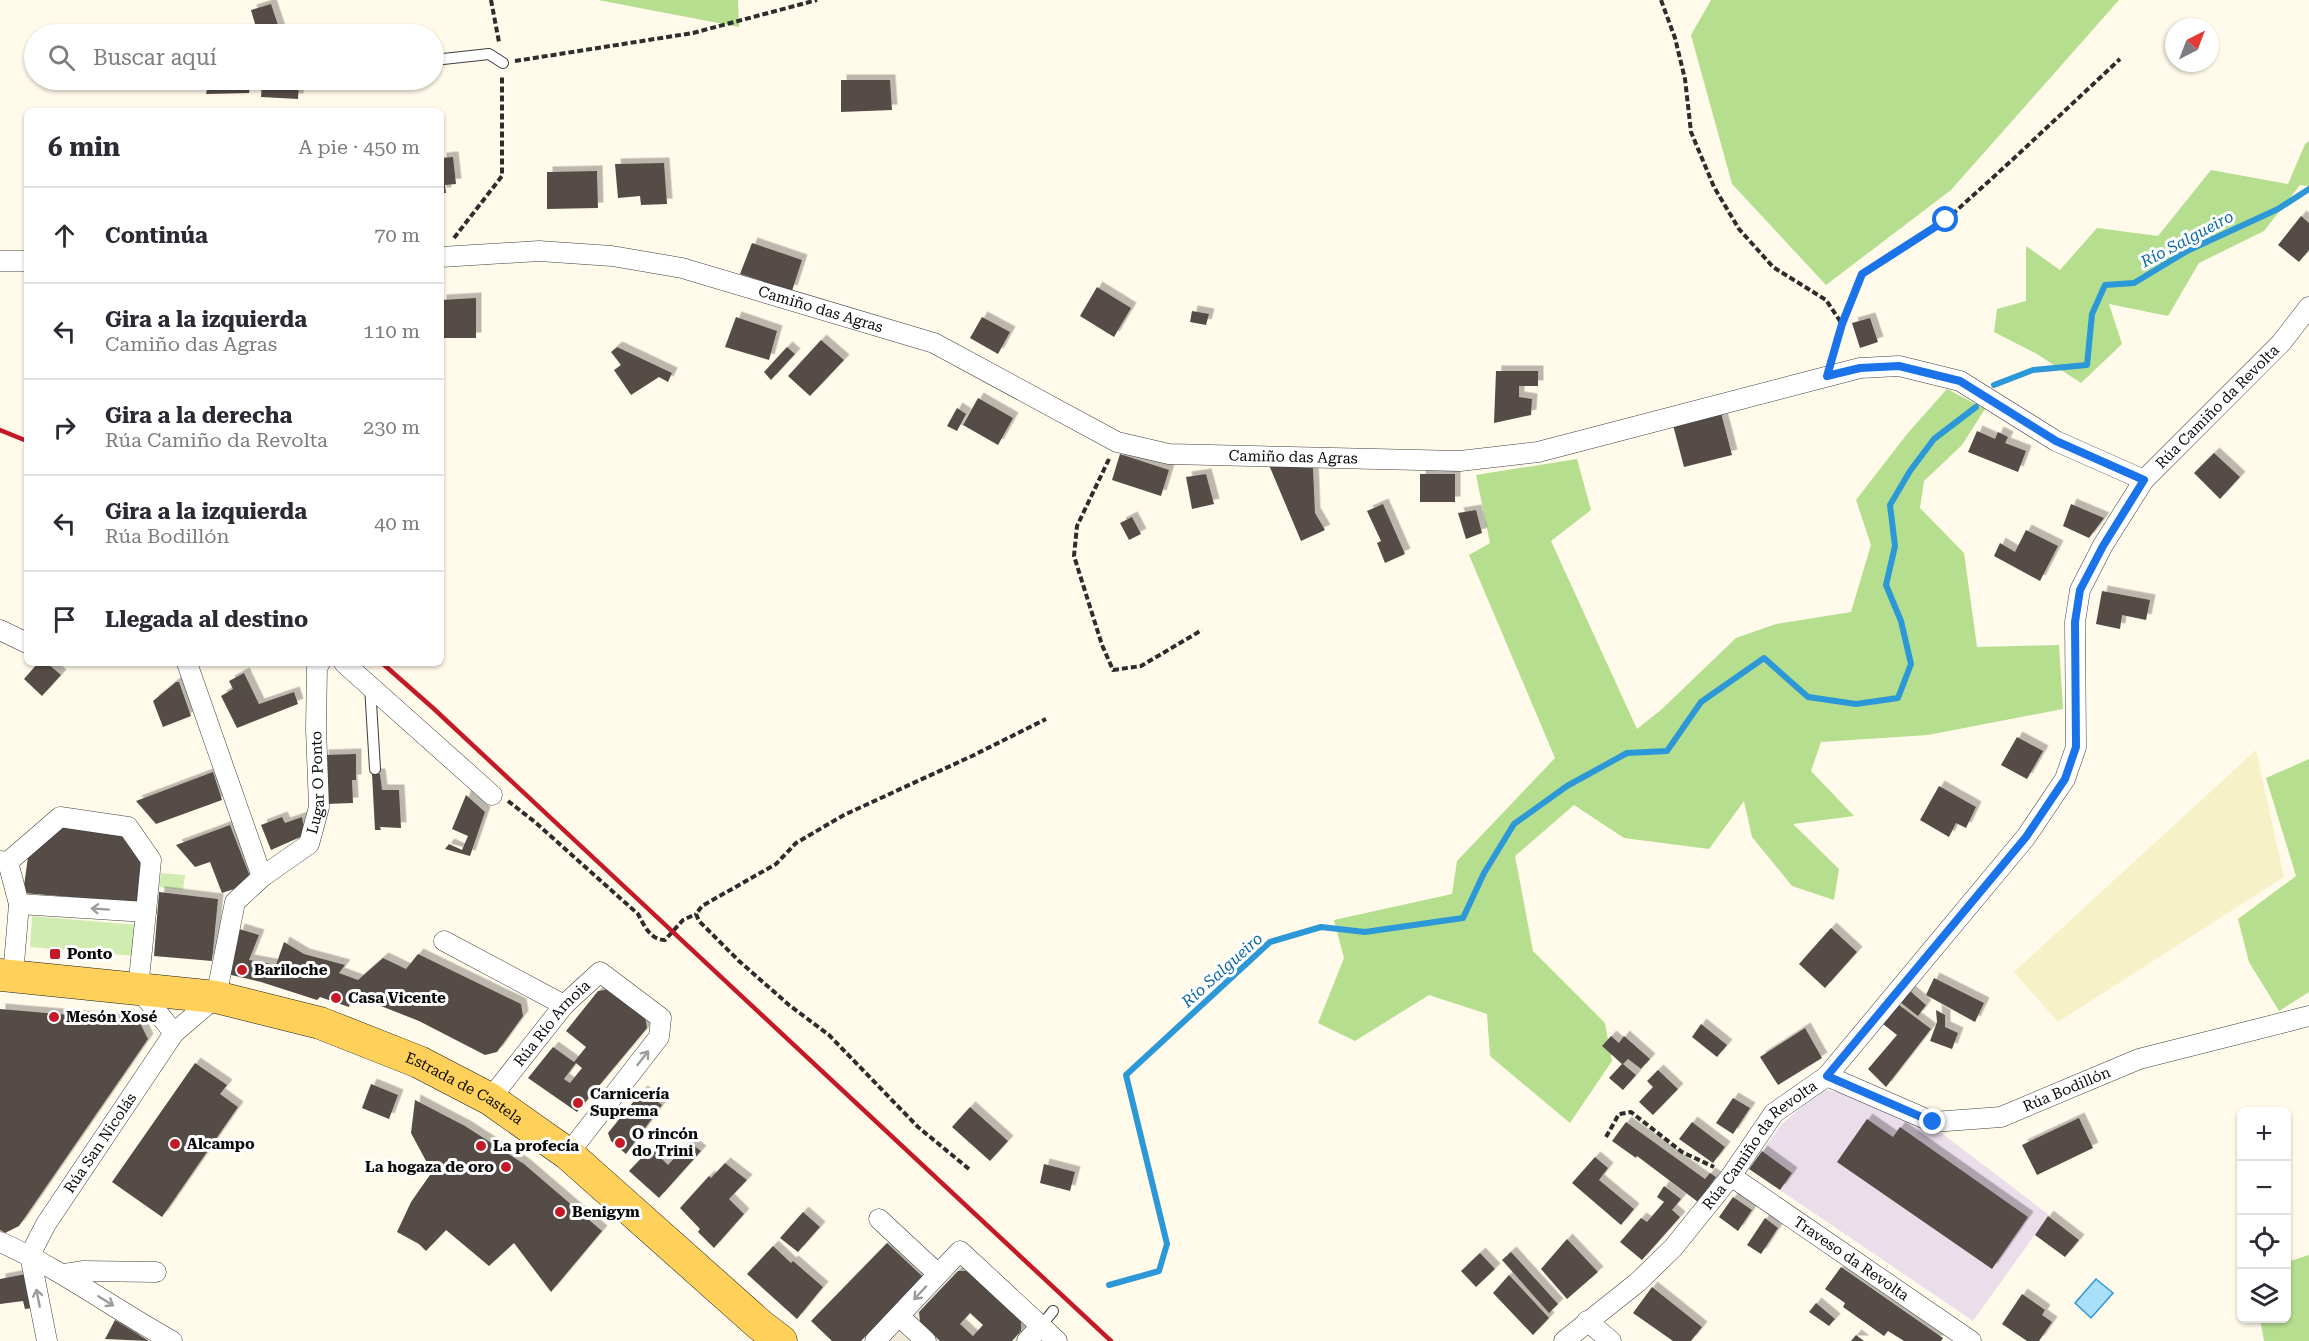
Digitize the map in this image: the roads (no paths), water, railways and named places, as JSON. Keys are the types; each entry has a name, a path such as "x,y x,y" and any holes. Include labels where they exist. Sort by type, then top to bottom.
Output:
{"main road":[{"name":"Estrada de Castela","path":"6,976 216,997 320,1023 419,1062 490,1099 568,1154 770,1336"}],"street":[{"name":"Camiño das Agras","path":"444,251 539,251 612,256 681,268 934,343 1118,442 1169,454 1460,461 1538,452 1860,368 1899,366 1960,381 2056,441 2144,480"},
{"path":"0,261 24,261"},
{"name":"Rúa Camiño da Revolta","path":"1564,1341 1638,1282 1673,1248 1731,1176 1774,1113 1827,1076 2026,837 2065,779 2076,747 2075,622 2080,590 2103,546 2144,480 2281,343 2309,307"},
{"path":"0,630 24,642"},
{"path":"188,666 262,877"},
{"name":"Lugar O Ponto","path":"216,997 236,902 262,877 309,844 319,807 316,729 318,666"},
{"path":"347,666 492,795"},
{"path":"4,861 60,817 128,827 151,860 138,988 174,1033"},
{"name":"Estrada de Castela","path":"4,861 19,904 6,976"},
{"path":"19,904 146,912"},
{"path":"444,941 564,1005"},
{"name":"Rúa Río Arnoia","path":"490,1099 564,1005 600,972 661,1018 659,1037 568,1154"},
{"name":"Rúa San Nicolás","path":"30,1255 46,1224 174,1033 216,997"},
{"name":"Rúa Bodillón","path":"1827,1076 1933,1122 2001,1116 2139,1059 2309,1016"},
{"name":"Traveso da Revolta","path":"1731,1176 1971,1341"},
{"path":"879,1220 938,1274"},
{"path":"0,1242 30,1255 172,1341"},
{"path":"875,1341 960,1251 1049,1331 1027,1341"},
{"path":"30,1255 47,1341"},
{"path":"63,1274 84,1271 156,1272"},
{"path":"899,1316 926,1341"},
{"path":"1587,1321 1611,1341"}],"lane":[{"path":"444,59 489,54 502,63"},
{"path":"370,686 375,769"}],"water":[{"path":"2096,1279 2113,1293 2091,1318 2075,1303"}],"waterway":[{"name":"Río Salgueiro","path":"1994,385 2033,370 2087,365 2092,314 2105,285 2134,283 2187,251 2278,209 2309,189"},
{"name":"Río Salgueiro","path":"1109,1285 1159,1271 1167,1244 1126,1075 1270,942 1321,927 1365,932 1463,918 1484,873 1514,824 1567,786 1627,753 1667,751 1701,702 1764,658 1808,697 1856,704 1898,698 1911,664 1901,621 1886,585 1895,546 1890,505 1910,471 1934,439 1976,407"}],"railway":[{"path":"0,430 24,440"},
{"path":"385,666 1111,1341"}],"place":[{"name":"Ponto","path":"55,954"},
{"name":"Bariloche","path":"242,970"},
{"name":"Casa Vicente","path":"336,998"},
{"name":"Mesón Xosé","path":"54,1017"},
{"name":"Carnicería Suprema","path":"578,1103"},
{"name":"O rincón do Trini","path":"620,1143"},
{"name":"Alcampo","path":"175,1144"},
{"name":"La profecía","path":"481,1146"},
{"name":"La hogaza de oro","path":"506,1167"},
{"name":"Benigym","path":"560,1212"}]}
